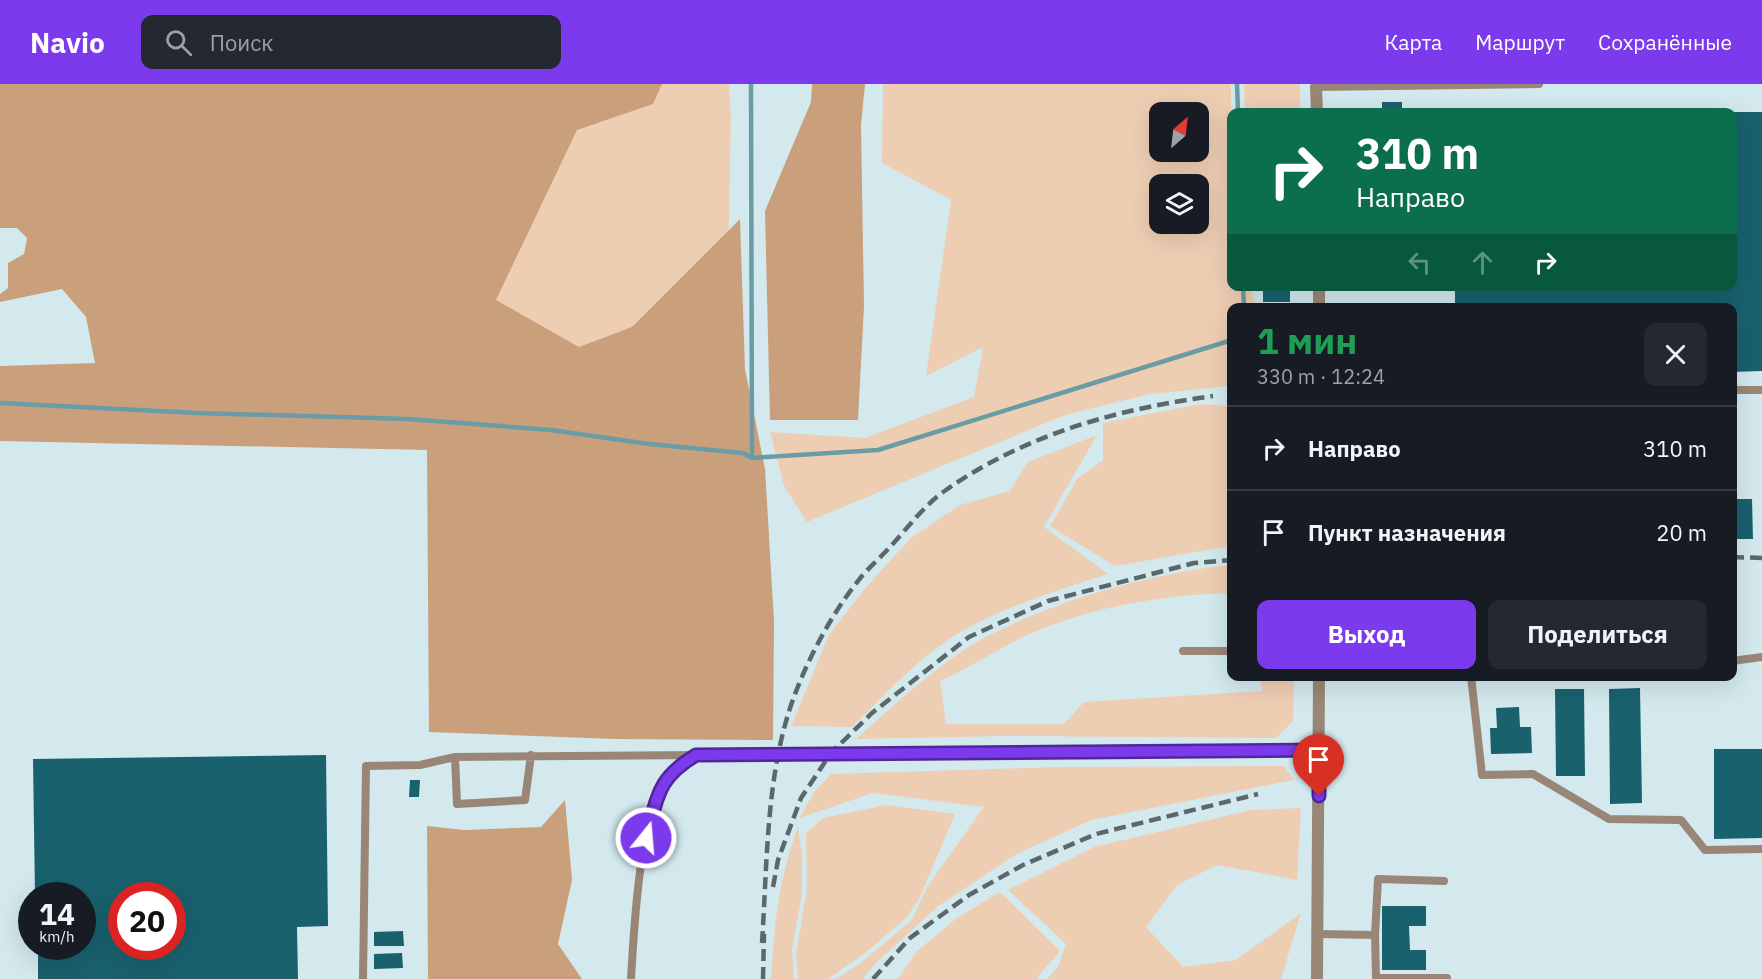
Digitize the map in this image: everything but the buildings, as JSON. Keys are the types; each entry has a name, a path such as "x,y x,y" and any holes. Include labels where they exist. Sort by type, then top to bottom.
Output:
{"street":[{"path":"1316,86 1317,108"},
{"path":"1317,979 1319,681"}],"lane":[{"path":"1316,86 1539,84"},
{"path":"1737,390 1762,390"},
{"path":"1183,651 1227,651"},
{"path":"1737,660 1762,657"},
{"path":"1473,681 1482,775 1533,774 1609,819 1681,820 1705,850 1762,849"},
{"path":"363,979 366,766 420,765 455,757 531,755 1319,750"},
{"path":"455,757 457,804 525,800 531,755"},
{"path":"631,979 641,856 662,785 675,768 696,755"},
{"path":"1444,881 1378,879 1375,935 1376,978 1447,978"},
{"path":"1317,934 1375,935"}],"shaded area":[{"path":"0,84 662,84 653,104 577,130 496,300 579,347 632,327 740,219 745,369 765,469 774,621 773,740 614,739 429,732 427,450 0,441 0,366 95,363 86,317 62,289 0,302 0,294 8,288 8,263 24,254 27,238 17,228 0,228"},
{"path":"90,84 729,84 731,114 728,268 584,385"},
{"path":"812,84 865,84 861,125 864,306 858,420 770,420 765,211 811,102"},
{"path":"883,84 1231,84 1231,108 1227,108 1227,291 1252,291 1254,303 1227,303 1227,386 1150,394 1065,415 807,522 784,486 770,432 865,438 974,397 983,347 926,376 951,200 882,163"},
{"path":"1244,84 1300,84 1300,108 1245,108"},
{"path":"1200,404 1227,406 1227,547 1115,566 1050,526 1078,478 1103,460 1103,423"},
{"path":"1097,435 1044,527 1108,574 1008,609 969,627 937,647 852,727 791,726 829,635 867,586 911,538 960,505 1010,491 1028,462"},
{"path":"1227,566 1227,593 1156,599 1082,615 1034,632 940,681 946,724 1064,724 1084,702 1262,691 1260,681 1294,681 1293,721 1276,738 1007,736 856,739 955,656 1015,623 1088,595 1126,584"},
{"path":"1284,766 1294,780 1091,820 1015,855 937,907 875,964 863,979 836,979 862,962 912,920 927,887 984,807 873,793 799,818 815,791 831,774 1059,767"},
{"path":"565,800 572,880 558,944 582,979 428,979 427,826 464,830 541,827"},
{"path":"887,805 955,814 920,897 907,917 864,954 828,979 798,979 796,956 807,887 806,834 823,818"},
{"path":"1301,808 1297,880 1217,865 1177,885 1146,927 1183,967 1236,960 1301,913 1281,979 1047,979 1058,967 1066,944 1008,890 1094,847 1251,810"},
{"path":"798,827 802,855 802,894 792,950 794,979 771,979 778,902 786,864"},
{"path":"1000,892 1060,951 1036,979 898,979 917,951 957,918"}],"waterway":[{"path":"751,84 752,458"},
{"path":"1237,84 1238,108"},
{"path":"1243,291 1244,303"},
{"path":"0,403 198,413 408,419 551,430 649,444 743,453 752,458 878,450 1227,342"}],"railway":[{"path":"762,943 771,801 780,745 793,701 816,646 847,595 923,509 946,490 977,470 1041,439 1074,427 1142,408 1213,396"},
{"path":"1737,557 1762,558"},
{"path":"773,887 778,860 801,798 831,753 872,713 969,637 1048,601 1194,563 1227,560"},
{"path":"873,979 910,938 969,895 1023,865 1096,834 1258,794"},
{"path":"763,979 764,934"}],"route":[{"path":"646,838 662,785 675,768 696,755 1319,750 1319,796"}]}
